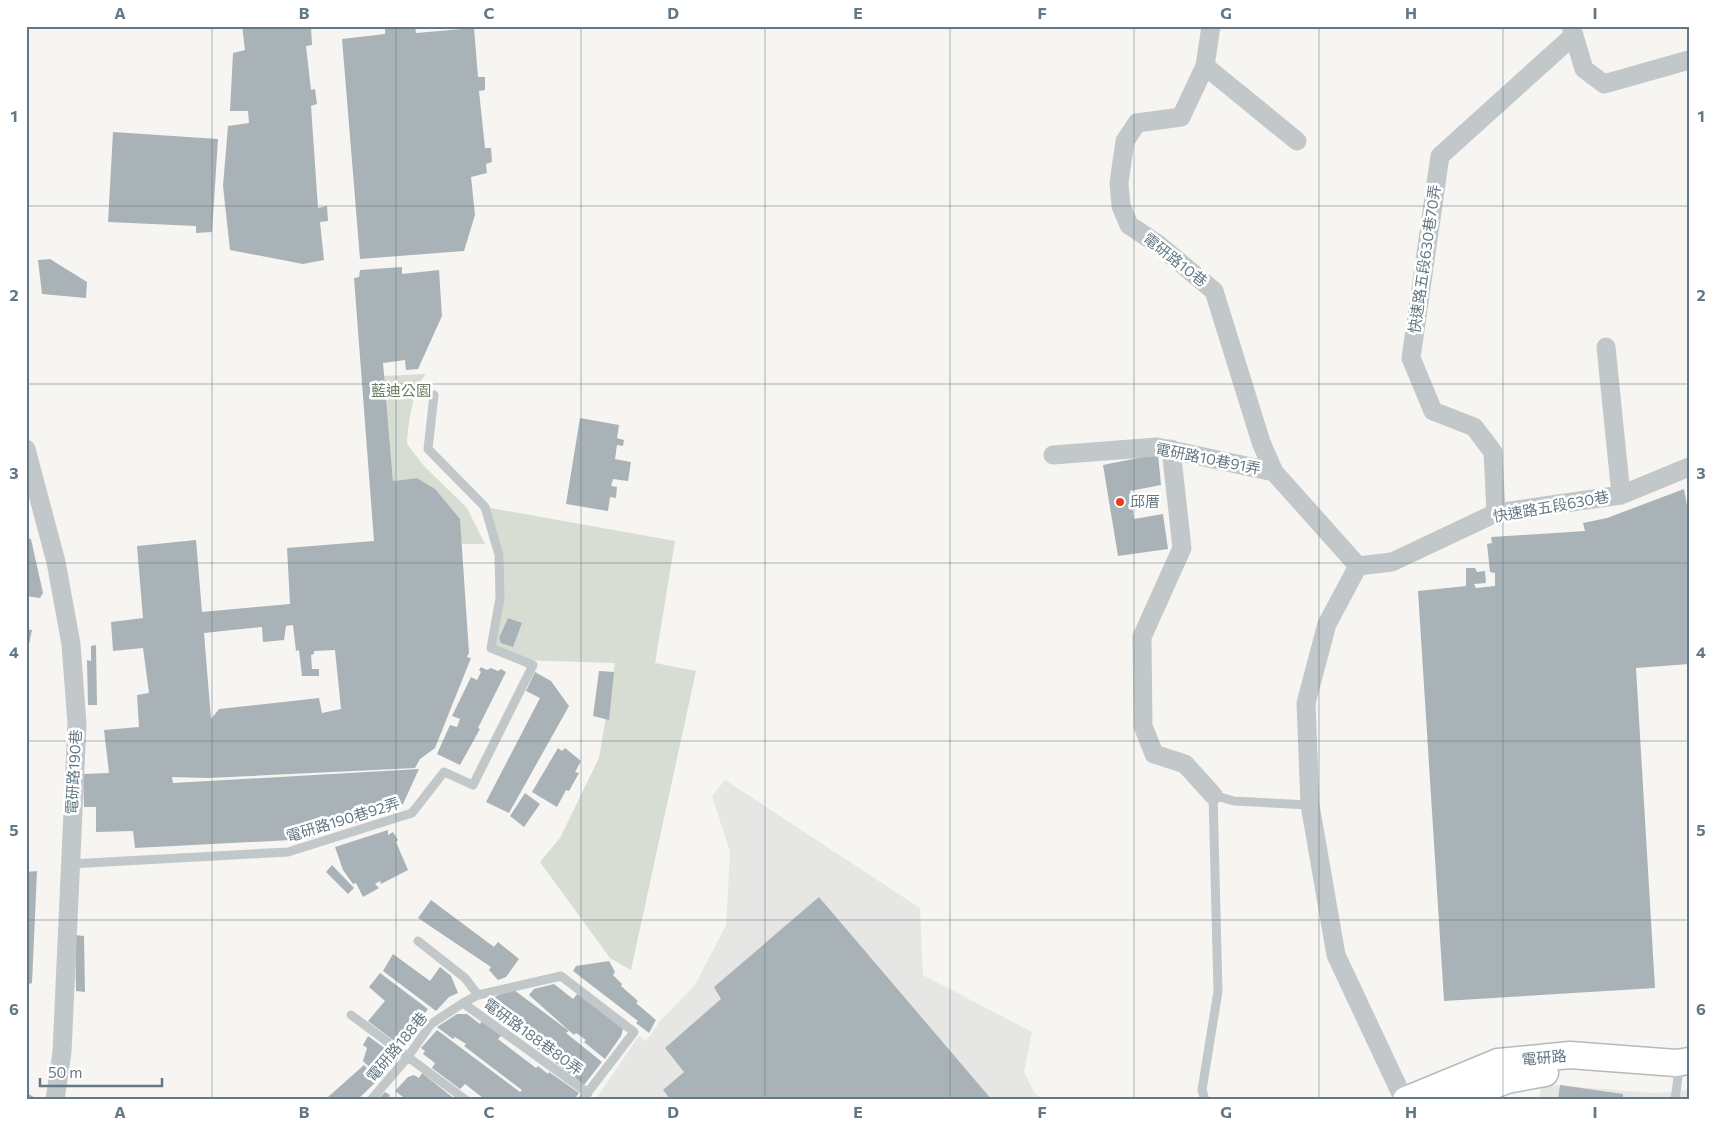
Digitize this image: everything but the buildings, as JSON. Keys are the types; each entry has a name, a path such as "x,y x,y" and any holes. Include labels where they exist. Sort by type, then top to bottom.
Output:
{"street":[{"name":"電研路10巷","path":"1211,26 1204,66 1181,117 1137,123 1125,141 1119,183 1121,206 1129,225 1159,245 1214,291 1262,442 1274,472 1358,566"},
{"path":"1573,31 1584,70 1604,84 1689,60"},
{"name":"快速路五段630巷70弄","path":"1496,513 1493,452 1474,427 1433,411 1411,358 1440,156 1573,31"},
{"path":"1204,66 1297,141"},
{"path":"1606,347 1621,495"},
{"name":"電研路10巷91弄","path":"1052,455 1114,448 1171,449 1274,472"},
{"name":"電研路190巷","path":"26,449 56,562 71,644 77,724 69,864 62,1052 55,1100"},
{"path":"1171,449 1182,548 1142,637 1143,726 1154,754 1185,764 1213,794"},
{"name":"快速路五段630巷","path":"1358,566 1392,562 1496,513 1621,495 1689,467"},
{"path":"1358,566 1327,624 1306,703 1310,805 1336,955 1405,1100"},
{"name":"電研路","path":"1405,1100 1498,1062 1570,1055 1676,1062 1683,1078 1599,1075 1566,1070 1507,1080 1455,1100"}],"lane":[{"name":"電研路190巷92弄","path":"69,864 288,852 412,813 444,772 473,784 533,665 491,648 500,598 499,555 485,507 428,449 434,395"},
{"path":"1205,1100 1202,1090 1218,991 1213,794 1234,801 1310,805"},
{"path":"418,941 465,978 478,995"},
{"name":"電研路188巷","path":"371,1100 407,1058 431,1024 463,1003 478,995 561,976 634,1032 585,1096"},
{"name":"電研路188巷80弄","path":"463,1003 585,1096"},
{"path":"351,1015 466,1100"}],"shaded area":[{"path":"725,780 920,908 923,975 1032,1032 1024,1072 1035,1094 1046,1100 595,1100 639,1036 646,1041 660,1021 695,985 726,925 730,852 712,796"},
{"path":"1542,1084 1653,1093 1689,1090 1689,1100 1539,1100"}],"green space":[{"name":"藍迪公園","path":"426,374 421,380 415,397 410,417 407,444 424,466 467,508 485,544 462,544 435,489 417,478 393,481 384,376"},
{"path":"485,507 675,541 655,663 696,671 631,970 610,958 540,862 560,838 599,758 615,663 518,660 491,648 500,598 499,555"}],"place":[{"name":"邱厝","path":"1120,502"}]}
